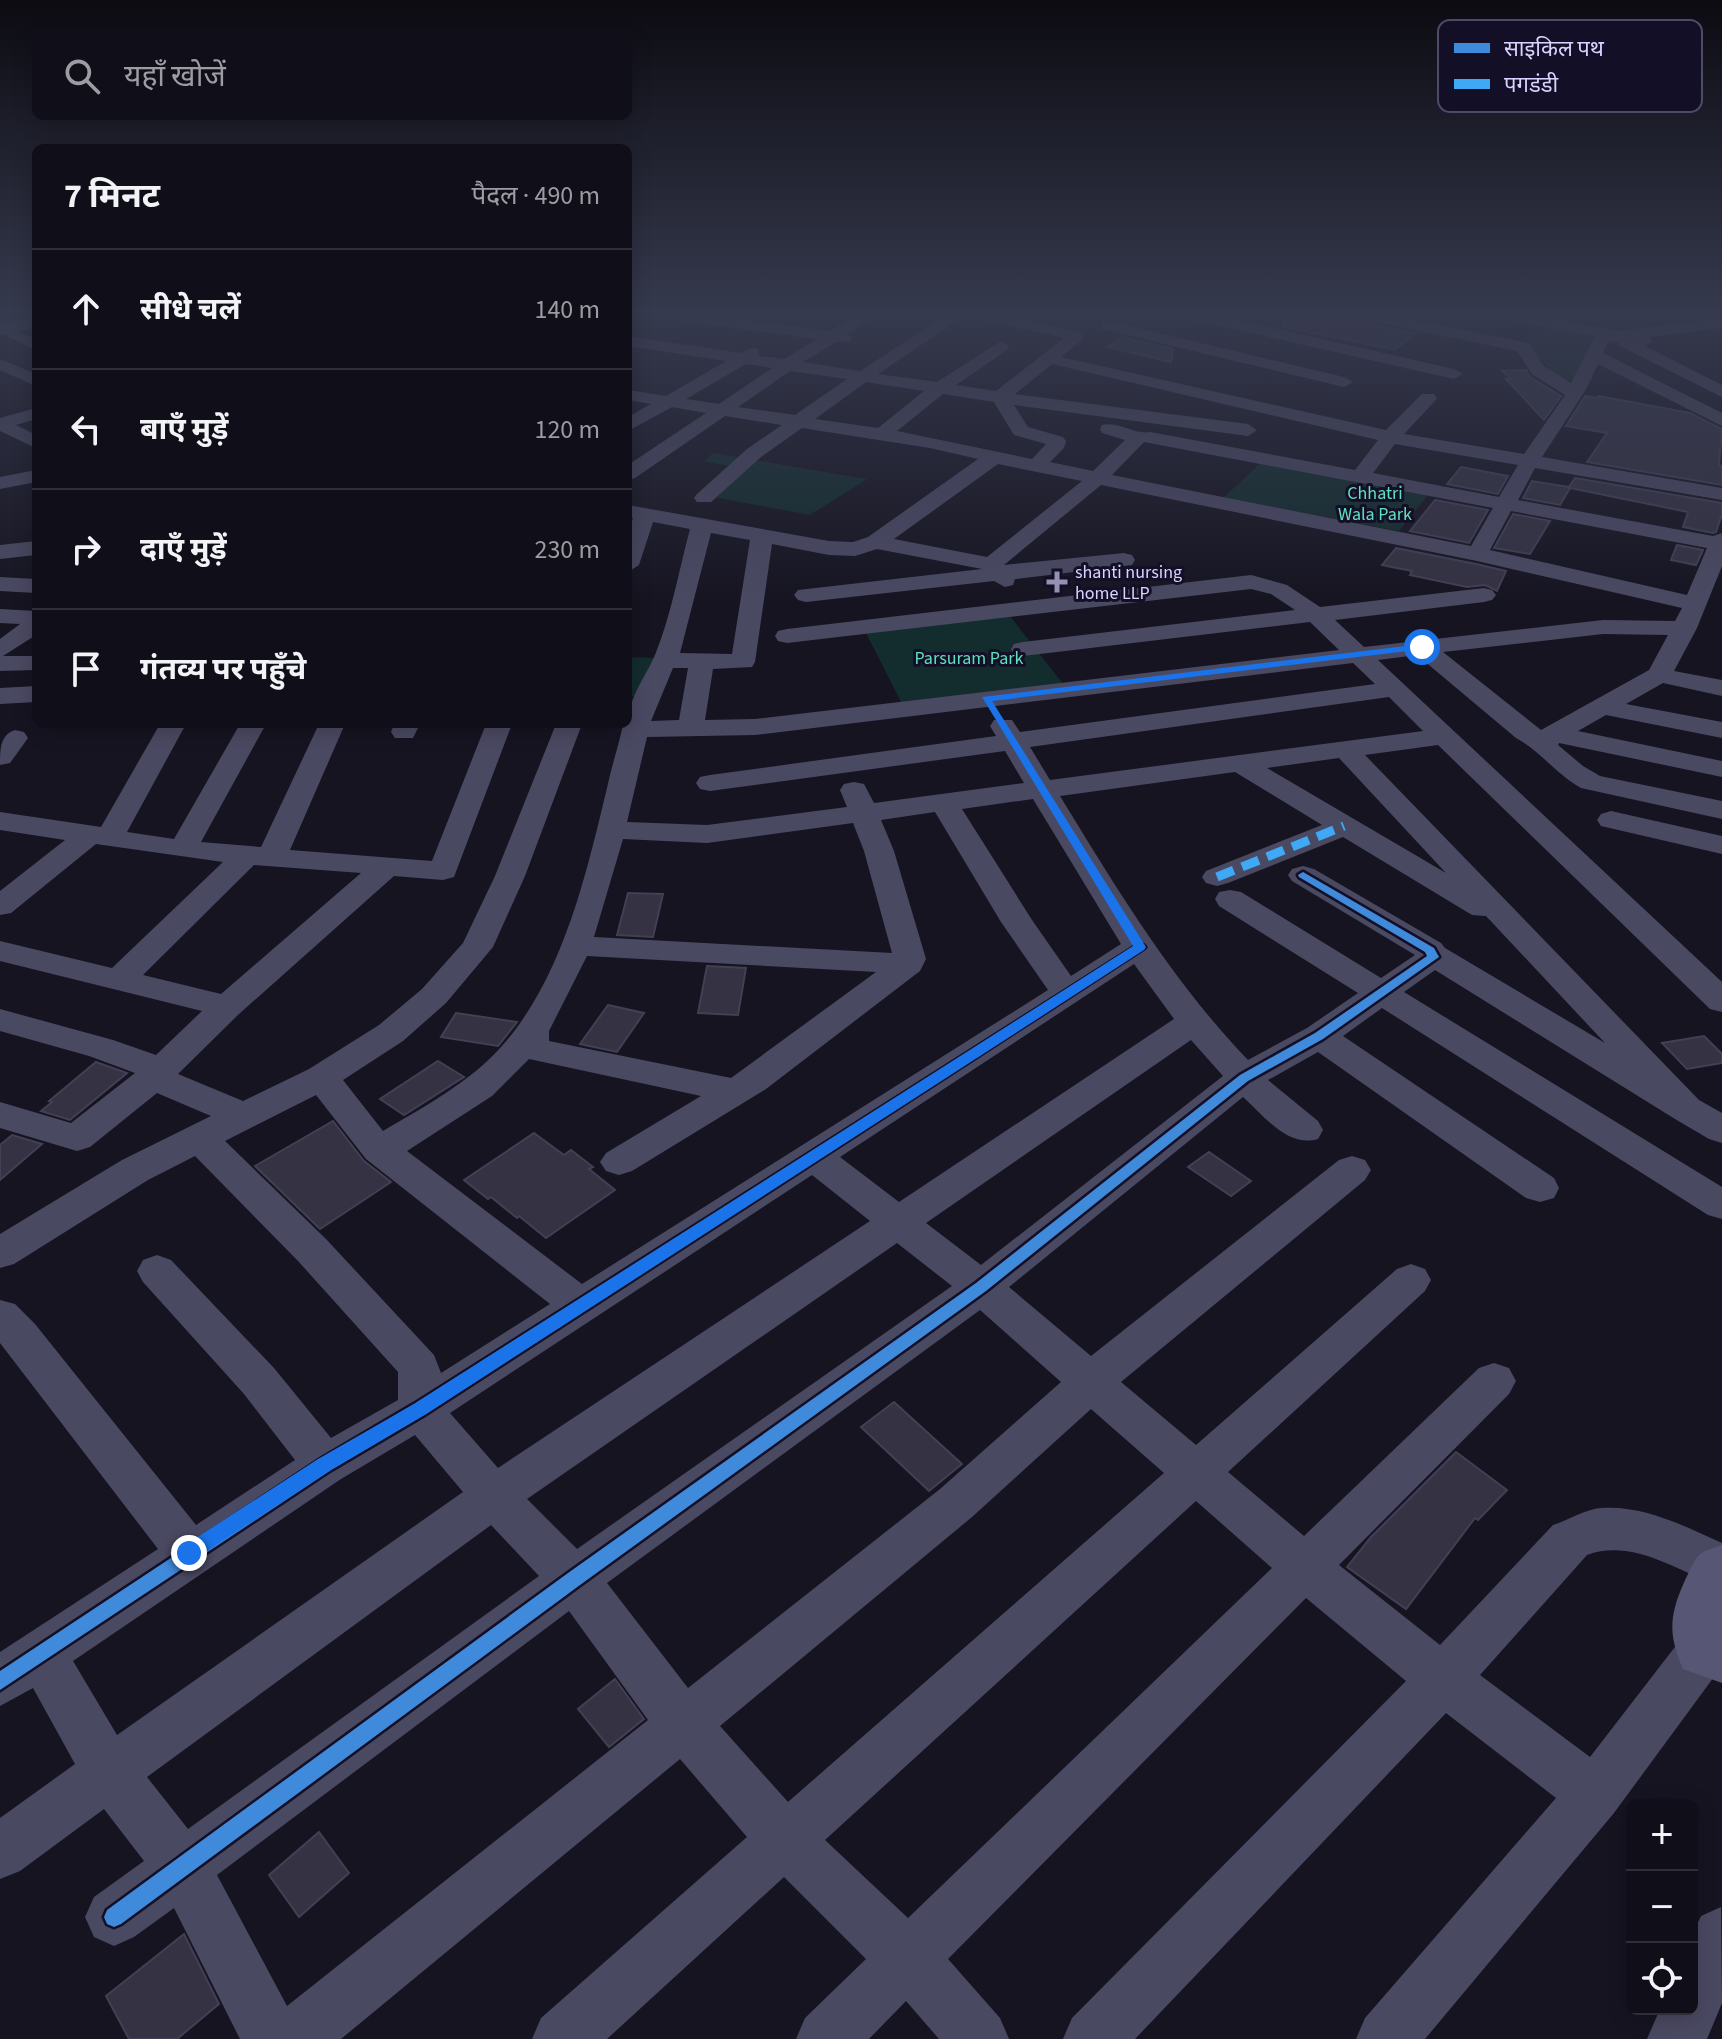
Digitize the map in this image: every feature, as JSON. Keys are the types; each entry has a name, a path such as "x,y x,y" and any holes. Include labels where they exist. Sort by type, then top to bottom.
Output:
{"street":[{"path":"632,422 650,411"},
{"path":"632,471 723,411"},
{"path":"739,411 883,434 1037,465 1477,554 1695,604"},
{"path":"379,1150 451,1107 492,1077 522,1048 532,1031 576,946 596,890 635,729 660,666 703,512 754,453 813,411"},
{"path":"883,434 912,411"},
{"path":"1009,411 1021,431 1056,441 1057,444 1037,465"},
{"path":"1088,411 1101,426 1138,436 1504,506 1721,542 1685,628 1659,675 1550,738"},
{"path":"1105,411 1248,430"},
{"path":"1264,411 1390,437 1722,494"},
{"path":"1359,478 1390,437 1415,411"},
{"path":"1477,554 1530,460 1562,411"},
{"path":"0,424 32,414"},
{"path":"0,424 32,440"},
{"path":"996,569 1096,479 1138,436"},
{"path":"632,539 636,513 703,512 762,535 841,549 866,547 994,457"},
{"path":"0,483 32,477"},
{"path":"0,532 32,529"},
{"path":"632,670 702,661 743,662 762,535"},
{"path":"876,542 996,569 1029,607"},
{"path":"0,552 32,548"},
{"path":"806,595 996,569 1124,560"},
{"path":"787,636 1258,582 1273,586 1312,613 1358,654 1722,1001"},
{"path":"0,584 32,586"},
{"path":"1023,649 1484,595"},
{"path":"997,611 1050,690"},
{"path":"0,616 32,624"},
{"path":"0,650 32,626"},
{"path":"635,729 755,727 1575,629 1685,628"},
{"path":"1422,647 1525,732 1722,769"},
{"path":"691,728 702,661"},
{"path":"0,664 32,663"},
{"path":"1659,675 1722,688"},
{"path":"710,783 1394,689"},
{"path":"0,696 32,694"},
{"path":"986,699 1139,947 1195,1021 1244,1078 1305,1130"},
{"path":"1603,707 1722,730"},
{"path":"0,906 101,834 170,728"},
{"path":"183,848 251,728"},
{"path":"118,981 258,857 330,728"},
{"path":"0,821 258,857 443,871 497,728"},
{"path":"0,1253 135,1170 322,1077 391,1033 434,996 477,947 510,876 567,728"},
{"path":"611,830 707,834 1444,736"},
{"path":"1550,738 1548,752 1591,782 1722,810"},
{"path":"1345,749 1688,1110"},
{"path":"1239,763 1517,927"},
{"path":"619,1162 736,1091 908,964 910,959 887,877 842,765"},
{"path":"943,801 1017,922 1067,994"},
{"path":"1611,820 1722,845"},
{"path":"1344,826 1223,888 1382,995 1722,1205"},
{"path":"0,1115 77,1138 157,1074 227,1006 385,868"},
{"path":"1303,875 1722,1130"},
{"path":"576,946 908,964"},
{"path":"272,2039 183,1867 21,1667 325,1465 420,1409 1139,947"},
{"path":"0,951 227,1006"},
{"path":"114,1917 574,1579 981,1287 1244,1078 1319,1036 1382,995 1433,955"},
{"path":"0,1020 101,1048 244,1116"},
{"path":"0,1851 494,1496 1195,1021"},
{"path":"532,1031 531,1047 545,1053 736,1091"},
{"path":"1319,1036 1540,1188"},
{"path":"322,1077 379,1150 579,1304"},
{"path":"200,1139 312,1250 419,1367 420,1409 494,1496 574,1579 682,1722 786,1841 908,1959 979,2039"},
{"path":"814,1157 981,1287 1305,1567 1443,1679 1595,1794"},
{"path":"294,2039 956,1503 1092,1382 1352,1170"},
{"path":"157,1271 259,1381 325,1465"},
{"path":"562,2039 1411,1280"},
{"path":"0,1316 20,1336 189,1553"},
{"path":"826,2039 1494,1381"},
{"path":"1093,2039 1443,1679 1570,1540 1600,1529 1654,1535 1722,1566"},
{"path":"1386,2039 1714,1649 1702,1633 1707,1604 1722,1574"},
{"path":"1698,1990 1721,1936"},
{"path":"1677,2039 1688,2015"}],"green space":[{"path":"713,453 867,479 810,515 708,496 740,468 704,461"},
{"name":"Chhatri Wala Park","path":"1265,459 1432,490 1399,531 1223,498"},
{"name":"Parsuram Park","path":"1010,616 1064,685 902,704 866,633"},
{"path":"632,657 660,658 644,696 632,696"}],"building":[{"path":"1536,411 1550,411 1544,420"},
{"path":"1575,411 1690,413 1722,429 1719,465 1722,466 1722,485 1587,462 1607,433 1566,426"},
{"path":"1461,467 1508,476 1498,494 1447,484"},
{"path":"1575,478 1722,503 1722,514 1713,533 1683,527 1688,512 1570,488 1560,505 1523,498 1532,481 1569,487"},
{"path":"1435,500 1488,510 1469,543 1410,531"},
{"path":"1513,514 1550,521 1530,554 1494,548"},
{"path":"1677,545 1703,550 1696,565 1671,560"},
{"path":"1396,548 1506,571 1497,591 1485,585 1467,587 1410,575 1412,571 1382,565"},
{"path":"628,893 663,894 653,937 617,935"},
{"path":"707,966 746,968 738,1015 698,1013"},
{"path":"608,1005 644,1013 617,1052 580,1044"},
{"path":"456,1013 517,1022 498,1046 441,1037"},
{"path":"1704,1036 1722,1054 1722,1063 1687,1069 1662,1043"},
{"path":"438,1061 464,1077 404,1115 380,1099"},
{"path":"96,1062 127,1073 70,1120 41,1111 52,1102 49,1101"},
{"path":"333,1121 364,1161 391,1182 320,1229 255,1166"},
{"path":"534,1133 564,1155 571,1150 615,1190 546,1238 464,1180"},
{"path":"12,1135 42,1144 0,1180 0,1145"},
{"path":"1209,1152 1251,1181 1231,1196 1188,1167"},
{"path":"894,1402 962,1464 929,1491 861,1427"},
{"path":"1456,1452 1507,1490 1478,1520 1475,1518 1406,1609 1347,1567 1371,1537"},
{"path":"615,1679 644,1719 609,1747 578,1709"},
{"path":"319,1832 349,1873 299,1917 269,1875"},
{"path":"184,1934 219,2004 177,2039 129,2039 106,1996"}],"marked path":[{"path":"1217,877 1344,826"}],"cycle path":[{"path":"114,1917 574,1579 981,1287 1244,1078 1319,1036 1433,957 1430,950 1303,875"},
{"path":"0,1681 325,1465 420,1409 1139,947"}],"place":[{"name":"shanti nursing home LLP","path":"1057,582"}],"route":[{"path":"189,1553 325,1465 420,1409 1139,947 986,699 1422,647"}]}
